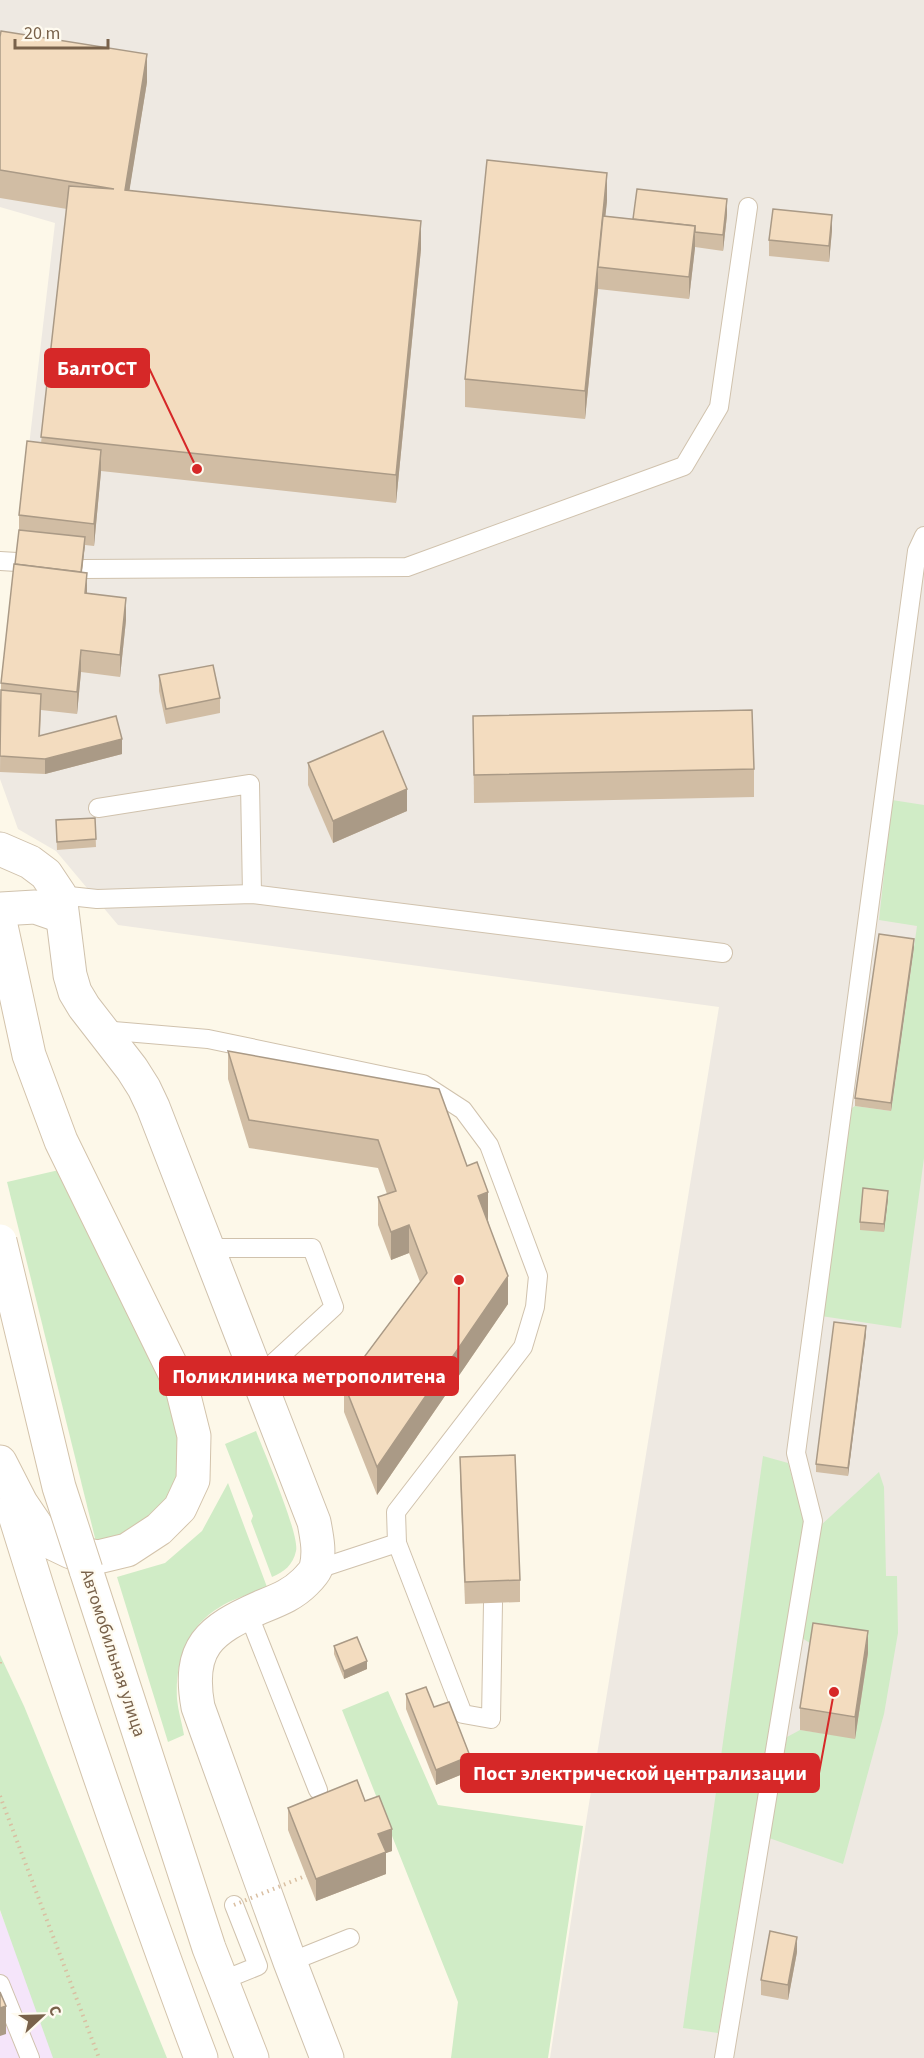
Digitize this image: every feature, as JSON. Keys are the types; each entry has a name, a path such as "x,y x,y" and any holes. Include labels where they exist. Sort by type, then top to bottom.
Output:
{"main road":[{"path":"0,849 30,862 46,874 60,906 70,975 75,992 144,1088 314,1522 319,1545 315,1570 294,1593 225,1625 206,1642 196,1661 194,1684 198,1707 327,2058"},
{"path":"0,909 60,906"},
{"path":"0,921 29,1055 61,1141 182,1388 194,1436 193,1479 180,1508 159,1529 127,1550 98,1557 71,1552 46,1540 21,1503 0,1462"},
{"name":"Автомобильная улица","path":"0,1241 59,1488 221,1981 252,2058"},
{"path":"0,1468 48,1625 181,2007 201,2058"}],"lane":[{"path":"82,569 407,567 684,466 719,407 748,207"},
{"path":"724,2058 813,1521 796,1453 917,551 924,536"},
{"path":"98,808 250,784 252,894"},
{"path":"60,906 97,899 252,894 723,953"},
{"path":"102,1030 208,1039 423,1084 463,1110 489,1145 538,1276 536,1307 523,1347 396,1512 397,1543 463,1714 491,1719 493,1603"},
{"path":"207,1248 312,1248 334,1307 257,1378"},
{"path":"315,1570 397,1543"},
{"path":"248,1613 318,1790"},
{"path":"221,1981 258,1966 234,1905"},
{"path":"290,1962 350,1938"},
{"path":"0,1984 30,2058"}],"path":[{"path":"0,1662 0,1668"},
{"path":"0,1796 99,2058"},
{"path":"234,1905 321,1870"}],"shaded area":[{"path":"0,0 924,0 924,2058 550,2058 587,1816 719,1007 118,925 56,851 18,829 0,779 0,715 55,223 0,207"},
{"path":"0,1911 59,2058 0,2058"}],"green space":[{"path":"892,800 924,805 924,1158 901,1328 821,1316 848,1111 855,1106 891,1111 917,926 879,920"},
{"path":"59,1170 177,1390 184,1481 138,1530 96,1542 7,1182"},
{"path":"256,1431 293,1528 296,1542 295,1556 290,1564 272,1577 251,1521 253,1516 225,1444"},
{"path":"763,1456 788,1463 804,1521 718,2033 683,2028"},
{"path":"879,1472 884,1487 886,1576 897,1576 898,1633 884,1714 843,1864 769,1838 787,1737 800,1730 855,1738 868,1653 813,1645 802,1638 820,1526"},
{"path":"228,1483 267,1587 220,1607 199,1624 191,1635 181,1659 177,1685 184,1735 168,1742 117,1577 165,1563 202,1531"},
{"path":"0,1655 24,1706 167,2058 53,2058 0,1910"},
{"path":"388,1691 438,1805 583,1826 548,2058 451,2058 458,2002 342,1710"}],"building":[{"path":"1,31 147,54 125,190 421,221 396,475 41,437 69,186 114,189 0,170"},
{"path":"487,160 607,173 585,391 465,379"},
{"path":"637,189 727,199 723,235 695,232 695,226 633,219"},
{"path":"773,209 832,215 829,246 769,240"},
{"path":"603,216 695,226 689,277 598,267"},
{"path":"27,441 101,450 94,524 19,515"},
{"path":"19,530 85,537 81,572 15,564"},
{"path":"14,564 87,573 85,593 126,598 120,655 81,650 77,692 1,683"},
{"path":"213,665 220,698 166,709 159,675"},
{"path":"1,690 41,694 39,736 116,716 122,739 45,759 0,756"},
{"path":"752,710 754,769 474,775 473,716"},
{"path":"383,731 407,789 333,821 308,763"},
{"path":"95,818 96,839 57,842 56,820"},
{"path":"879,934 914,939 891,1103 855,1098"},
{"path":"228,1051 439,1089 467,1166 477,1162 488,1192 478,1196 508,1276 377,1467 344,1384 427,1273 409,1225 391,1232 378,1197 396,1191 378,1140 249,1120"},
{"path":"863,1188 888,1191 884,1224 860,1222"},
{"path":"834,1322 866,1326 848,1468 816,1464"},
{"path":"515,1455 520,1580 465,1582 460,1457"},
{"path":"813,1623 868,1631 855,1717 800,1708"},
{"path":"357,1637 367,1661 344,1671 334,1646"},
{"path":"426,1687 434,1707 449,1702 470,1756 436,1770 406,1694"},
{"path":"357,1780 365,1801 379,1796 392,1829 378,1834 386,1852 316,1879 288,1808"},
{"path":"770,1931 797,1937 788,1985 761,1980"},
{"path":"0,1992 6,2006 0,2008"}],"place":[{"name":"БалтОСТ","path":"197,469"},
{"name":"Поликлиника метрополитена","path":"459,1280"},
{"name":"Пост электрической централизации","path":"834,1692"}]}
